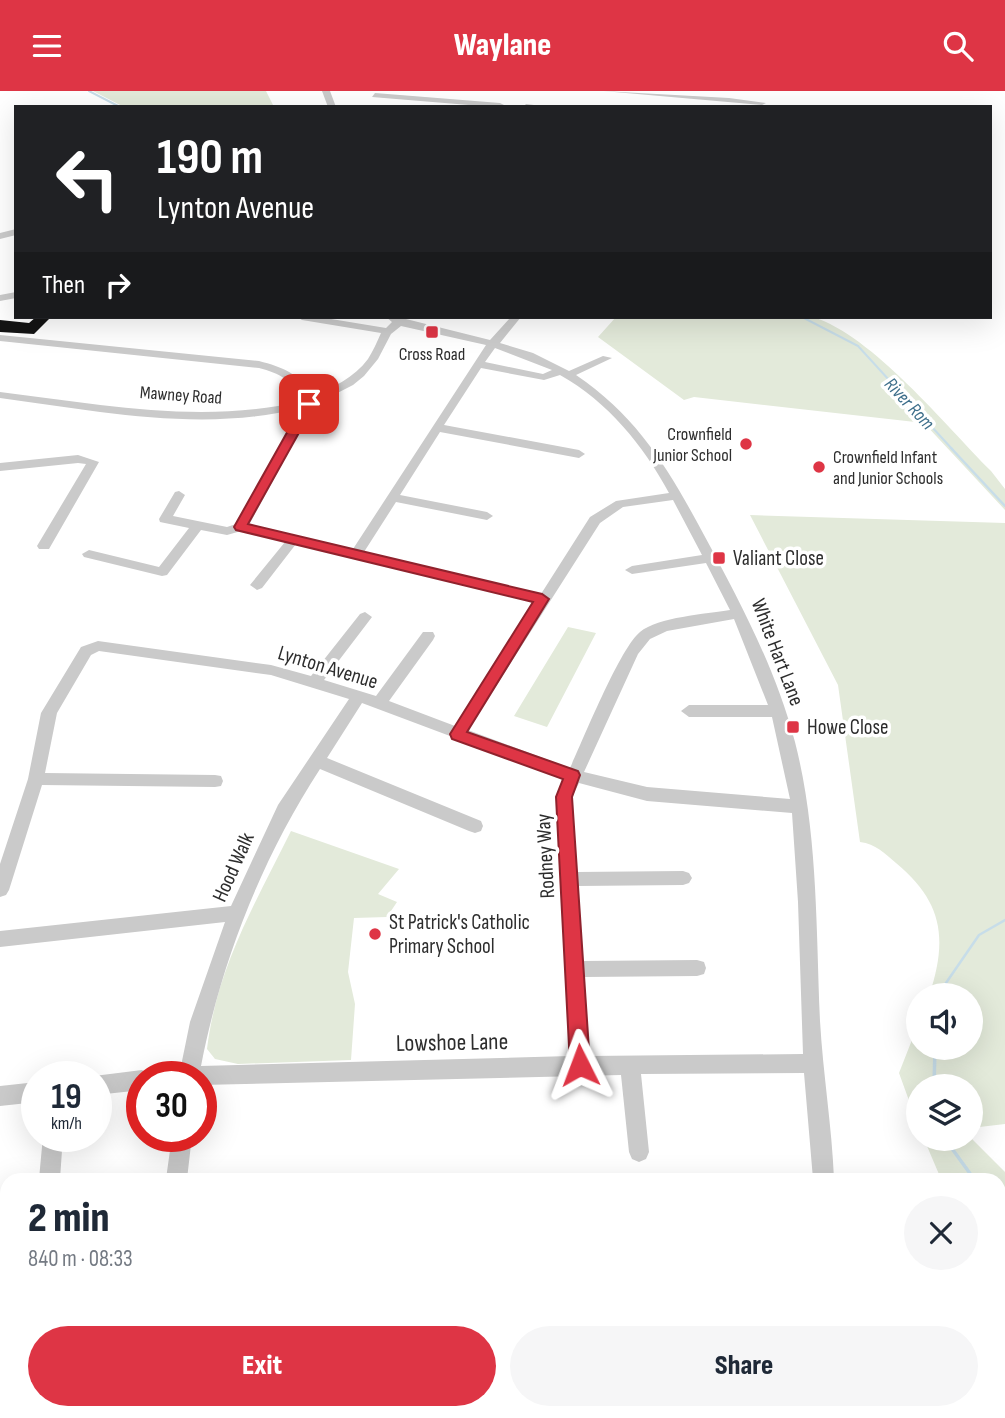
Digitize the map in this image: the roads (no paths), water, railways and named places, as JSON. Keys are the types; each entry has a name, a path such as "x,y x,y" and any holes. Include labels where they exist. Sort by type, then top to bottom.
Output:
{"street":[{"path":"441,100 445,91"},
{"path":"607,91 671,93 726,102 762,103"},
{"path":"726,102 738,91"},
{"path":"375,95 500,105"},
{"path":"314,319 386,331"},
{"name":"Mawney Road","path":"0,395 204,417 309,404 349,383 374,359 386,331 395,319"},
{"name":"White Hart Lane","path":"395,319 493,343 565,373 612,406 631,424 677,496 740,613 778,711 800,807 805,844 813,1063 823,1173"},
{"path":"355,557 478,365 514,319"},
{"path":"0,338 255,364 294,377 304,386 309,404 241,527"},
{"path":"478,365 544,377 565,373 607,358"},
{"path":"439,428 578,456"},
{"path":"0,467 88,459 93,462 44,545"},
{"path":"179,495 165,519 227,531 241,527 355,557 542,599"},
{"path":"457,734 542,599 601,514 620,504 677,496"},
{"path":"394,498 487,516"},
{"path":"89,554 162,572 199,524"},
{"path":"257,585 293,540"},
{"path":"632,570 710,558"},
{"name":"Rodney Way","path":"580,1065 564,797 632,652 645,635 664,627 740,613"},
{"path":"314,683 365,617"},
{"path":"379,704 428,636"},
{"name":"Lynton Avenue","path":"0,890 36,779 49,713 86,651 94,647 271,670 359,696 572,775 647,794 800,807"},
{"name":"Hood Walk","path":"189,1061 237,913 284,810 359,696"},
{"path":"689,711 778,711"},
{"path":"315,760 475,826"},
{"path":"36,779 215,781"},
{"path":"569,879 683,878"},
{"path":"0,939 237,913"},
{"path":"574,969 697,968"},
{"name":"Lowshoe Lane","path":"217,1075 580,1065 630,1067 813,1063"},
{"path":"630,1067 639,1152"},
{"path":"0,1096 21,1094"},
{"path":"50,1173 52,1152"},
{"path":"178,1173 180,1152"}],"waterway":[{"name":"River Rom","path":"89,91 116,105"},
{"name":"River Rom","path":"806,319 858,346 953,450"},
{"name":"River Rom","path":"951,448 1005,506"},
{"name":"River Rom","path":"946,983 979,935 1005,920"},
{"name":"River Rom","path":"934,1074 935,1060"},
{"name":"River Rom","path":"954,1151 970,1173"}],"place":[{"name":"Cross Road","path":"432,332"},
{"name":"Crownfield Junior School","path":"746,444"},
{"name":"Crownfield Infant and Junior Schools","path":"819,467"},
{"name":"Valiant Close","path":"719,558"},
{"name":"Howe Close","path":"793,727"},
{"name":"St Patrick's Catholic Primary School","path":"375,934"}]}
